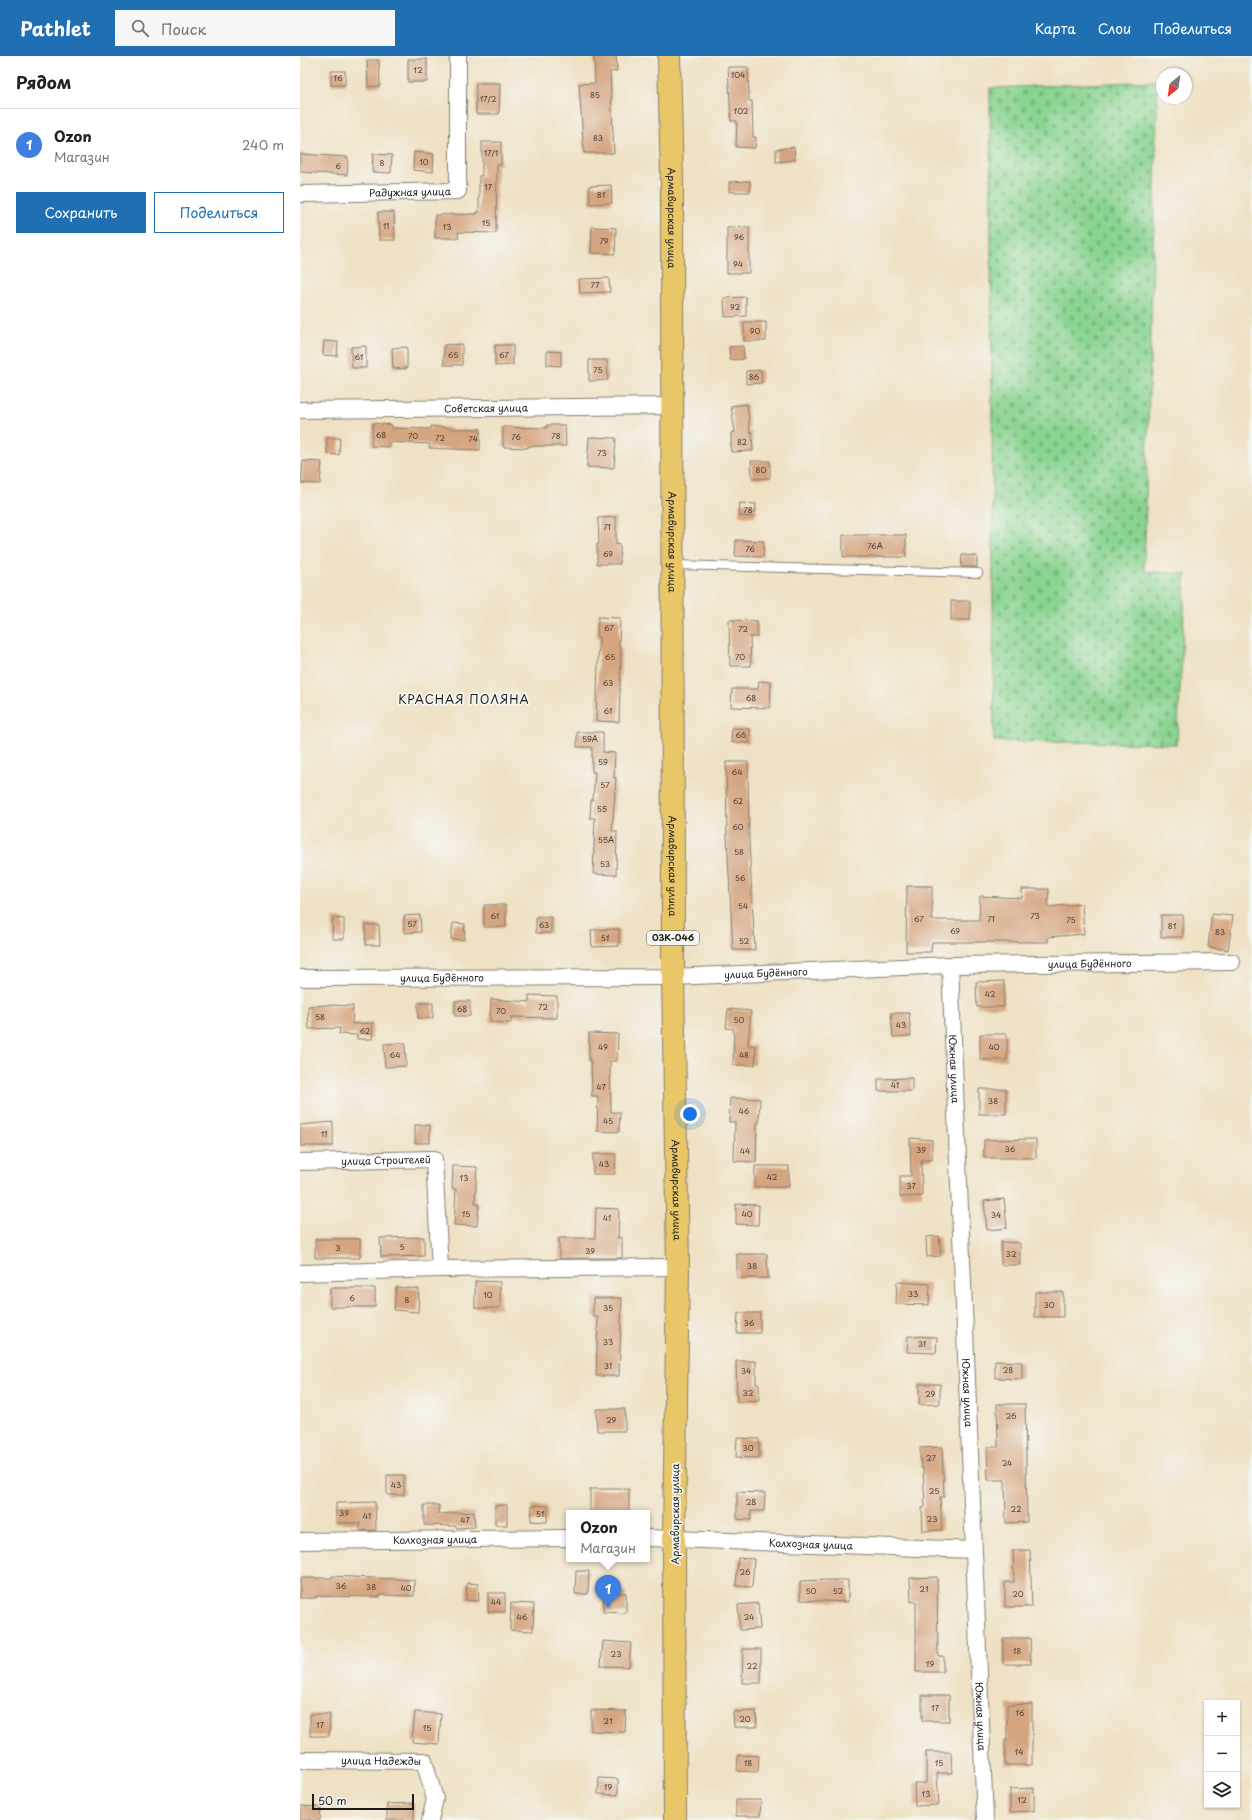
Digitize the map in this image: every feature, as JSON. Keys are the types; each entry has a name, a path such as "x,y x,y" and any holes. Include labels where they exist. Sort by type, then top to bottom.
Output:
{"main road":[{"name":"Армавирская улица","path":"669,56 672,183 673,977 678,1267 674,1538 675,1820"}],"street":[{"name":"Радужная улица","path":"300,194 458,191 458,56"},
{"name":"Советская улица","path":"300,410 672,406"},
{"name":"улица Будённого","path":"300,978 673,977 950,965 1232,962"},
{"name":"Южная улица","path":"950,965 985,1820"},
{"name":"улица Строителей","path":"300,1162 434,1159 440,1269"},
{"path":"300,1274 440,1269 678,1267"},
{"name":"Колхозная улица","path":"300,1541 566,1538"},
{"name":"Колхозная улица","path":"650,1538 974,1550"},
{"name":"улица Надежды","path":"300,1760 424,1761 435,1799 430,1820"}],"lane":[{"path":"672,565 978,573"}],"green space":[{"path":"1156,81 1156,104 1157,104 1144,571 1186,574 1177,744 994,741 990,88"}],"building":[{"path":"594,56 616,56 617,71 610,72 614,153 584,153 579,84 595,83"},
{"path":"408,59 427,59 427,82 408,82"},
{"path":"367,60 379,60 380,86 368,87"},
{"path":"728,67 748,67 749,101 752,101 753,137 756,137 755,148 736,147 737,121 731,121"},
{"path":"331,71 345,71 345,85 331,85"},
{"path":"476,83 500,83 499,114 476,114"},
{"path":"482,142 501,142 501,165 497,165 496,233 458,232 459,238 435,238 435,215 477,214 477,212 479,212 479,176 482,176"},
{"path":"794,147 795,160 776,162 776,149"},
{"path":"414,152 434,154 433,172 413,170"},
{"path":"300,154 348,157 347,175 300,172"},
{"path":"373,154 392,155 391,173 372,172"},
{"path":"750,181 750,192 729,192 729,182"},
{"path":"611,185 612,203 590,204 589,186"},
{"path":"378,212 394,212 395,240 379,240"},
{"path":"592,227 616,228 615,254 591,253"},
{"path":"749,227 749,273 727,273 727,228"},
{"path":"609,278 610,292 580,293 579,279"},
{"path":"746,297 746,316 725,317 724,298"},
{"path":"744,322 766,322 766,341 744,341"},
{"path":"324,341 338,342 337,356 323,355"},
{"path":"462,344 462,365 444,365 444,345"},
{"path":"495,345 513,345 513,365 495,366"},
{"path":"366,346 366,368 352,368 351,347"},
{"path":"743,346 744,359 730,360 729,347"},
{"path":"407,347 407,368 393,369 392,348"},
{"path":"547,351 561,352 561,366 547,365"},
{"path":"589,360 607,360 608,380 589,381"},
{"path":"761,370 762,383 746,384 746,371"},
{"path":"747,404 750,432 752,432 753,451 731,452 731,433 735,432 731,406"},
{"path":"373,423 392,425 391,428 431,429 431,426 450,429 480,429 480,450 429,448 430,444 390,442 390,447 371,446"},
{"path":"547,425 565,425 566,446 528,446 528,448 503,447 503,427 547,428"},
{"path":"589,437 616,438 614,468 587,467"},
{"path":"327,438 340,438 339,455 327,454"},
{"path":"303,461 322,462 320,484 301,483"},
{"path":"751,461 770,461 770,478 752,479"},
{"path":"740,503 756,504 755,517 739,516"},
{"path":"616,517 616,544 620,545 620,564 597,564 597,544 599,544 598,518"},
{"path":"843,535 906,535 906,557 843,557"},
{"path":"736,540 764,541 763,557 735,556"},
{"path":"962,555 977,556 977,567 961,567"},
{"path":"951,601 970,601 970,620 951,620"},
{"path":"598,617 620,618 619,647 621,647 619,722 596,721 599,637 597,637"},
{"path":"729,620 757,621 757,637 750,637 751,666 730,666"},
{"path":"759,681 771,682 770,708 731,707 732,689 758,689"},
{"path":"732,728 750,729 749,743 731,742"},
{"path":"577,732 603,732 603,752 615,753 614,778 616,778 612,831 617,831 616,875 593,874 595,818 590,818 595,772 592,772 592,747 577,747"},
{"path":"726,762 748,762 749,842 755,950 733,950 727,837"},
{"path":"907,886 932,886 932,920 979,920 980,896 1022,898 1022,889 1049,889 1048,907 1082,904 1084,934 1048,937 1048,942 932,942 931,952 906,952"},
{"path":"484,905 506,905 506,927 484,927"},
{"path":"1212,914 1233,916 1228,950 1208,947"},
{"path":"420,915 421,932 404,933 404,916"},
{"path":"1161,915 1183,915 1183,937 1161,937"},
{"path":"536,917 551,917 551,933 536,933"},
{"path":"333,918 344,919 344,939 332,939"},
{"path":"453,923 465,924 464,940 451,939"},
{"path":"365,925 379,925 380,945 366,945"},
{"path":"619,929 619,946 592,947 591,930"},
{"path":"1004,981 1004,1007 977,1007 976,982"},
{"path":"529,995 557,996 557,1018 511,1017 511,1023 490,1022 491,999 529,1002"},
{"path":"455,1001 470,1001 470,1016 455,1016"},
{"path":"418,1003 433,1003 433,1018 418,1018"},
{"path":"308,1006 353,1006 352,1024 373,1023 372,1039 357,1039 357,1035 339,1034 340,1028 309,1029"},
{"path":"728,1009 751,1011 748,1045 756,1046 755,1065 733,1065 734,1029 726,1028"},
{"path":"891,1013 909,1013 911,1036 893,1037"},
{"path":"589,1033 618,1034 617,1061 610,1061 611,1112 620,1112 619,1132 597,1131 598,1096 592,1096 591,1061 589,1061"},
{"path":"980,1034 1007,1034 1007,1060 980,1060"},
{"path":"405,1043 406,1066 385,1067 384,1044"},
{"path":"912,1078 912,1091 878,1091 878,1079"},
{"path":"979,1089 1006,1089 1006,1114 979,1114"},
{"path":"730,1098 760,1099 759,1123 757,1123 756,1162 734,1161 735,1122 729,1122"},
{"path":"333,1122 333,1146 300,1146 300,1125"},
{"path":"415,1125 430,1125 430,1143 415,1143"},
{"path":"910,1138 932,1140 932,1160 921,1160 922,1196 900,1197 900,1176 911,1176"},
{"path":"1036,1139 1036,1158 984,1158 984,1140"},
{"path":"593,1154 616,1154 615,1174 593,1174"},
{"path":"453,1166 477,1167 475,1203 479,1204 477,1226 454,1225 456,1189 452,1189"},
{"path":"755,1166 789,1166 789,1187 755,1187"},
{"path":"1004,1199 1007,1228 987,1230 984,1201"},
{"path":"736,1204 759,1205 758,1225 736,1224"},
{"path":"596,1208 619,1209 618,1238 622,1238 622,1258 559,1258 559,1238 595,1238"},
{"path":"939,1236 941,1256 927,1257 926,1237"},
{"path":"424,1237 424,1256 381,1257 380,1238"},
{"path":"315,1239 360,1239 360,1258 315,1258"},
{"path":"1001,1242 1020,1243 1020,1265 1001,1265"},
{"path":"737,1254 767,1254 768,1278 737,1278"},
{"path":"475,1281 500,1282 500,1308 475,1308"},
{"path":"897,1282 930,1284 929,1305 896,1304"},
{"path":"396,1287 419,1289 418,1312 394,1310"},
{"path":"330,1288 375,1288 375,1307 330,1307"},
{"path":"1035,1292 1063,1292 1063,1317 1035,1317"},
{"path":"593,1298 622,1298 619,1376 596,1376 598,1317 593,1317"},
{"path":"738,1313 760,1313 760,1333 737,1333"},
{"path":"908,1336 937,1337 936,1353 907,1352"},
{"path":"736,1361 756,1361 756,1384 759,1384 759,1401 737,1402"},
{"path":"995,1361 1022,1362 1022,1379 995,1378"},
{"path":"919,1384 940,1384 940,1404 919,1405"},
{"path":"997,1404 1025,1404 1027,1522 1006,1523 1005,1480 988,1480 987,1447 998,1447"},
{"path":"596,1409 625,1409 625,1431 597,1431"},
{"path":"737,1438 759,1439 759,1458 736,1457"},
{"path":"942,1447 944,1497 940,1497 942,1530 923,1531 922,1508 925,1507 923,1468 921,1468 920,1448"},
{"path":"387,1475 404,1475 404,1495 387,1495"},
{"path":"590,1489 629,1489 629,1510 590,1510"},
{"path":"737,1492 765,1493 764,1511 751,1511 751,1520 737,1519"},
{"path":"375,1502 376,1530 360,1531 360,1523 336,1523 336,1503"},
{"path":"424,1505 439,1505 438,1514 474,1512 475,1527 456,1528 456,1526 424,1525"},
{"path":"495,1505 507,1505 507,1525 495,1525"},
{"path":"532,1505 548,1506 547,1522 531,1521"},
{"path":"1013,1550 1030,1550 1032,1607 1005,1607 1005,1582 1014,1582"},
{"path":"738,1558 754,1559 752,1587 736,1586"},
{"path":"576,1571 589,1571 588,1594 575,1594"},
{"path":"332,1576 414,1580 414,1596 316,1596 316,1598 300,1598 300,1578 332,1578"},
{"path":"937,1577 938,1656 943,1656 943,1672 916,1672 916,1601 911,1602 910,1578"},
{"path":"848,1580 848,1602 800,1600 800,1581"},
{"path":"467,1583 478,1584 479,1601 466,1600"},
{"path":"604,1592 626,1593 626,1613 603,1612"},
{"path":"488,1593 505,1593 505,1612 488,1612"},
{"path":"511,1603 534,1604 533,1631 510,1630"},
{"path":"758,1603 760,1629 740,1630 738,1605"},
{"path":"1003,1638 1030,1638 1031,1664 1003,1664"},
{"path":"603,1641 631,1643 629,1667 601,1666"},
{"path":"743,1649 761,1649 761,1683 742,1683"},
{"path":"922,1695 949,1695 949,1721 922,1721"},
{"path":"1032,1704 1032,1765 1005,1765 1007,1705"},
{"path":"591,1710 626,1711 625,1732 591,1731"},
{"path":"756,1711 757,1727 734,1727 733,1712"},
{"path":"415,1712 441,1714 439,1744 412,1742"},
{"path":"310,1714 330,1714 329,1736 310,1736"},
{"path":"926,1752 951,1752 952,1773 937,1773 939,1805 915,1806 914,1783 926,1783"},
{"path":"738,1755 759,1756 758,1772 737,1771"},
{"path":"599,1778 618,1779 618,1795 598,1794"},
{"path":"1034,1788 1034,1811 1010,1812 1010,1789"},
{"path":"736,1800 761,1800 760,1816 736,1816"},
{"path":"414,1803 414,1820 387,1820 387,1804"},
{"path":"300,1806 321,1807 320,1820 300,1820"}],"place":[{"name":"Ozon","path":"608,1608"}],"district":[{"name":"КРАСНАЯ ПОЛЯНА","path":"464,700"}]}
